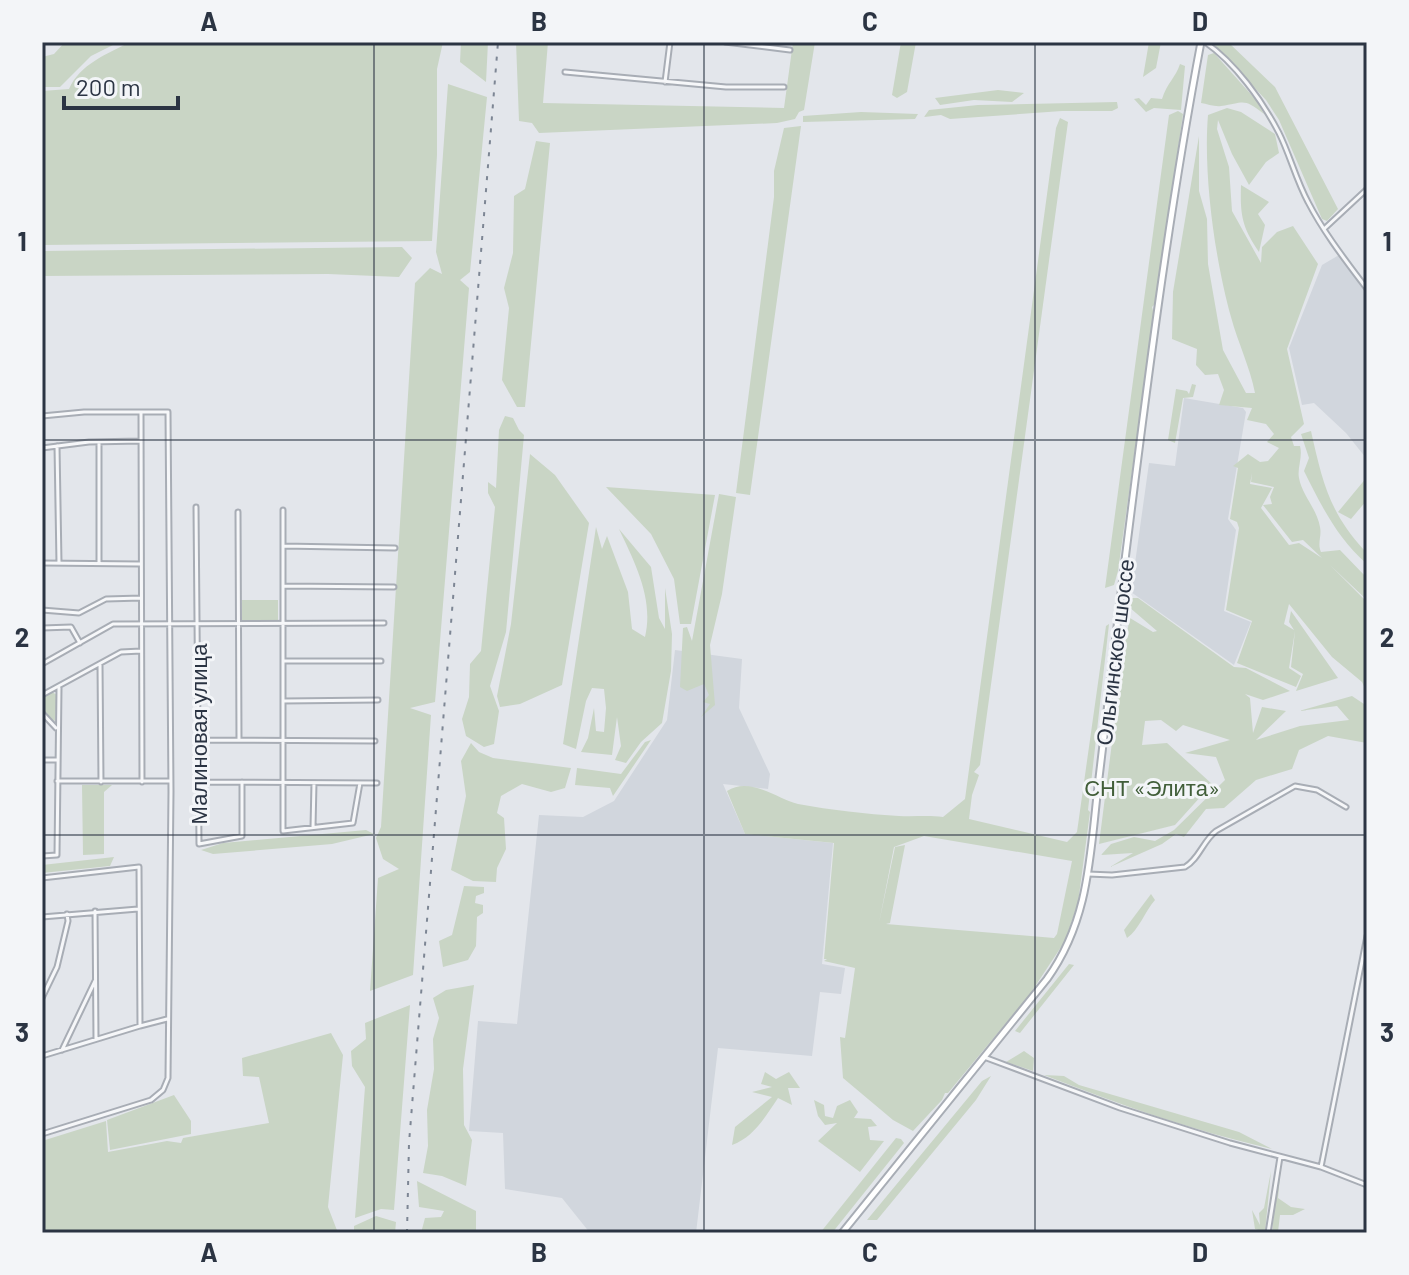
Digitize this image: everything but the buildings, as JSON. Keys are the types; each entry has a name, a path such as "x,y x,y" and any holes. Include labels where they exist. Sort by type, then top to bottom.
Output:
{"main road":[{"name":"Ольгинское шоссе","path":"842,1233 1066,952 1078,924 1181,157 1203,42"}],"street":[{"path":"665,82 670,42"},
{"path":"725,42 790,50"},
{"path":"1203,42 1216,50 1266,110 1280,135 1307,201 1367,289"},
{"path":"565,72 726,87 784,87"},
{"path":"1324,229 1367,189"},
{"path":"42,416 84,412 168,412 171,781 168,1078 163,1090 151,1100 42,1134"},
{"path":"141,412 142,782"},
{"path":"42,448 141,441"},
{"path":"99,442 99,563"},
{"path":"57,446 59,563"},
{"name":"Малиновая улица","path":"196,507 199,844 242,836 242,782"},
{"path":"283,510 283,831 353,823 360,783"},
{"path":"238,512 239,740"},
{"path":"283,546 395,548"},
{"path":"42,563 140,564"},
{"path":"283,586 394,587"},
{"path":"42,610 79,613 106,599 141,598"},
{"path":"42,664 113,624 384,623"},
{"path":"42,628 71,627 80,643"},
{"path":"42,695 121,652 141,651"},
{"path":"283,661 381,661"},
{"path":"100,664 101,782"},
{"path":"42,856 57,855 59,688"},
{"path":"283,701 378,700"},
{"path":"42,713 57,728"},
{"path":"198,740 375,741"},
{"path":"42,760 57,760"},
{"path":"57,781 171,781"},
{"path":"198,782 377,783"},
{"path":"313,827 314,783"},
{"path":"1087,874 1112,875 1185,867 1194,860 1211,835 1295,786 1317,790 1346,807"},
{"path":"42,878 139,867 140,1026"},
{"path":"42,917 138,909"},
{"path":"95,911 96,1040"},
{"path":"42,998 57,967 67,914"},
{"path":"1321,1167 1367,936"},
{"path":"62,1050 95,980"},
{"path":"42,1056 169,1018"},
{"path":"984,1057 1120,1108 1321,1167 1367,1185"},
{"path":"1268,1233 1280,1157"}],"shaded area":[{"path":"1339,255 1367,295 1366,458 1346,433 1314,403 1302,405 1289,348 1322,265"},
{"path":"1184,398 1243,408 1246,412 1228,519 1236,530 1224,611 1251,622 1234,665 1131,592 1149,463 1175,466"},
{"path":"675,650 742,659 739,708 770,774 768,789 723,784 745,834 833,843 822,964 845,968 841,994 820,992 812,1056 718,1048 696,1233 590,1233 562,1198 505,1189 503,1133 469,1131 478,1021 517,1024 539,815 583,817 614,801 667,720"}],"green space":[{"path":"65,42 119,42 91,56 60,87 42,87 42,57 54,54"},
{"path":"130,42 443,42 437,69 437,155 432,241 42,245 42,91 69,89 87,66"},
{"path":"461,42 488,42 486,82 460,62"},
{"path":"516,42 548,42 543,103 784,108 793,42 815,42 804,110 795,119 777,123 539,133 532,123 519,121"},
{"path":"901,42 916,42 907,92 897,98 892,95"},
{"path":"1149,42 1161,42 1156,68 1143,77"},
{"path":"1211,42 1228,42 1275,87 1338,209 1327,221 1322,219 1279,120 1266,100"},
{"path":"1214,53 1256,100 1264,114 1243,102 1219,106 1201,103 1208,55"},
{"path":"1180,64 1185,66 1181,110 1154,108 1146,112 1134,99 1139,98 1146,105 1151,98 1162,99"},
{"path":"448,84 487,97 470,272 460,280 469,288 435,702 410,708 431,715 413,975 370,991 378,878 399,869 383,859 376,838 381,827 415,283 430,268 442,274 436,252"},
{"path":"998,90 1024,93 1012,102 974,100 940,105 935,98"},
{"path":"1117,102 1118,108 1112,111 1062,111 950,119 941,115 924,117 929,110 978,105"},
{"path":"1227,108 1241,112 1275,134 1279,153 1266,162 1249,185 1218,120 1217,129 1229,167 1232,211 1261,263 1262,247 1277,232 1293,226 1318,264 1287,349 1304,424 1291,437 1294,446 1300,446 1299,478 1318,520 1321,552 1340,550 1367,578 1367,600 1330,565 1367,602 1367,693 1362,682 1332,657 1289,604 1284,624 1294,630 1289,622 1291,611 1338,678 1296,691 1303,674 1291,667 1295,631 1289,668 1301,676 1296,687 1237,663 1252,621 1226,610 1239,528 1237,522 1230,519 1238,468 1233,466 1248,454 1260,462 1268,461 1279,448 1267,442 1274,434 1266,424 1247,420 1252,408 1219,405 1224,390 1218,374 1205,375 1196,365 1197,349 1172,339 1173,292 1199,136 1199,191 1207,219 1208,264 1223,350 1246,393 1255,393 1231,317 1215,244 1207,163 1208,115","holes":["1252,473 1251,482 1274,487 1270,497 1272,504 1263,505 1292,542 1303,540 1322,558 1299,543 1289,545 1261,508 1272,488 1250,484"]},
{"path":"1178,111 1183,114 1156,303 1152,307 1154,314 1118,571 1114,585 1105,588 1169,115"},
{"path":"861,112 918,114 915,119 803,122 803,116"},
{"path":"1060,118 1068,122 980,765 974,772 979,775 969,819 1067,842 1077,832 1106,626 1109,624 1078,903 1065,941 1030,994 913,1131 893,1120 843,1078 840,1037 845,1038 855,968 824,961 827,959 824,959 834,843 745,834 727,791 736,787 754,787 798,804 905,816 943,817 965,799 1056,128","holes":["924,836 1072,861 1054,938 886,924 890,923 905,845 895,847 879,923 894,847"]},
{"path":"801,126 750,495 736,493 774,197 774,171 784,128"},
{"path":"536,141 550,143 525,407 517,407 502,380 509,308 504,288 513,253 514,196 525,189"},
{"path":"1241,185 1269,202 1258,214 1265,225 1259,252 1243,220"},
{"path":"402,247 412,258 399,277 328,274 42,276 42,251"},
{"path":"1192,384 1196,385 1193,397 1183,398 1175,443 1168,440 1176,389 1189,394"},
{"path":"505,416 513,418 524,435 506,632 490,686 499,711 494,744 484,747 466,736 462,719 469,697 470,664 481,651 495,507 488,493 488,482 496,488 499,430"},
{"path":"1311,431 1328,495 1352,536 1364,550 1367,549 1367,564 1338,532 1304,471 1309,458 1301,434"},
{"path":"530,454 555,475 589,523 562,685 520,704 500,707 497,696 511,624"},
{"path":"1367,477 1367,500 1351,519 1338,512"},
{"path":"606,487 715,495 691,624 680,624 674,579 651,534"},
{"path":"719,494 736,497 722,594 710,645 715,705 701,717 710,704 703,702 709,695 704,684 687,691 680,687 683,628 687,627 692,641"},
{"path":"596,527 602,549 607,536 628,592 632,629 645,637 647,609 641,582 619,529 651,567 659,618 665,629 665,588 672,634 671,671 662,723 641,742 626,763 615,760 621,746 617,717 612,755 581,752 588,738 594,708 596,731 604,732 604,689 592,688 586,701 576,749 563,744"},
{"name":"СНТ «Элита»","path":"1129,598 1138,598 1234,667 1246,668 1290,691 1263,700 1245,694 1250,698 1253,733 1262,707 1286,711 1256,740 1300,726 1349,720 1337,706 1299,711 1352,696 1367,706 1367,743 1328,736 1299,750 1292,769 1256,780 1224,808 1206,809 1184,837 1176,834 1162,844 1110,867 1133,853 1101,855 1111,844 1134,837 1155,841 1174,830 1225,780 1216,757 1185,753 1230,740 1183,725 1176,731 1161,720 1145,721 1142,745 1167,743 1212,784 1175,825 1099,844 1130,618 1153,632 1157,631 1129,607"},
{"path":"242,600 278,600 278,621 242,621"},
{"path":"52,692 57,695 55,721 42,712 42,698"},
{"path":"651,740 613,796 610,788 575,785 577,768 621,774 645,742"},
{"path":"471,743 479,752 493,758 571,768 565,788 551,792 522,784 501,796 497,813 504,818 506,849 497,868 496,882 473,881 451,870 466,796 461,761"},
{"path":"82,785 112,785 104,792 104,854 83,855"},
{"path":"366,830 374,834 332,844 213,854 201,850 223,843"},
{"path":"114,857 110,866 42,873 42,865"},
{"path":"464,886 484,887 484,893 476,896 475,903 483,905 483,913 477,917 476,946 468,960 443,967 439,941 452,935"},
{"path":"1151,894 1155,900 1127,938 1124,930"},
{"path":"1069,964 1074,965 1020,1033 1015,1031"},
{"path":"474,985 463,1069 464,1125 472,1140 466,1186 442,1176 423,1173 428,1146 427,1110 434,1069 433,1039 439,1018 433,998 446,990"},
{"path":"410,1005 394,1210 381,1209 355,1218 365,1087 352,1066 351,1051 366,1039 365,1023"},
{"path":"331,1033 343,1055 328,1207 338,1233 42,1233 42,1141 106,1121 108,1152 167,1141 181,1143 183,1138 269,1123 259,1077 243,1076 242,1058"},
{"path":"1024,1051 1034,1058 1033,1071 1006,1062"},
{"path":"765,1072 776,1079 789,1072 800,1088 788,1088 792,1105 778,1098 753,1132 732,1145 735,1127 772,1097 752,1092 772,1087 761,1084"},
{"path":"1044,1075 1064,1076 1079,1085 1239,1132 1272,1149 1156,1116"},
{"path":"991,1076 976,1100 877,1220 867,1220 982,1081"},
{"path":"174,1095 191,1121 191,1134 110,1150 107,1120"},
{"path":"814,1100 824,1105 825,1116 833,1118 837,1106 850,1100 858,1112 854,1118 871,1119 877,1126 868,1127 870,1140 884,1141 860,1172 818,1141 837,1123 825,1125 818,1116"},
{"path":"896,1138 904,1143 832,1233 820,1233"},
{"path":"1281,1166 1278,1198 1291,1207 1305,1209 1293,1215 1280,1215 1278,1232 1272,1233 1278,1172"},
{"path":"1271,1171 1265,1232 1255,1229 1252,1210 1260,1225 1259,1213 1264,1208"},
{"path":"417,1181 476,1211 476,1233 421,1233 425,1218 441,1217 444,1211 419,1207"},
{"path":"376,1216 396,1222 395,1233 354,1233 354,1226"}],"railway":[{"path":"407,1233 409,1143 498,42"}]}
